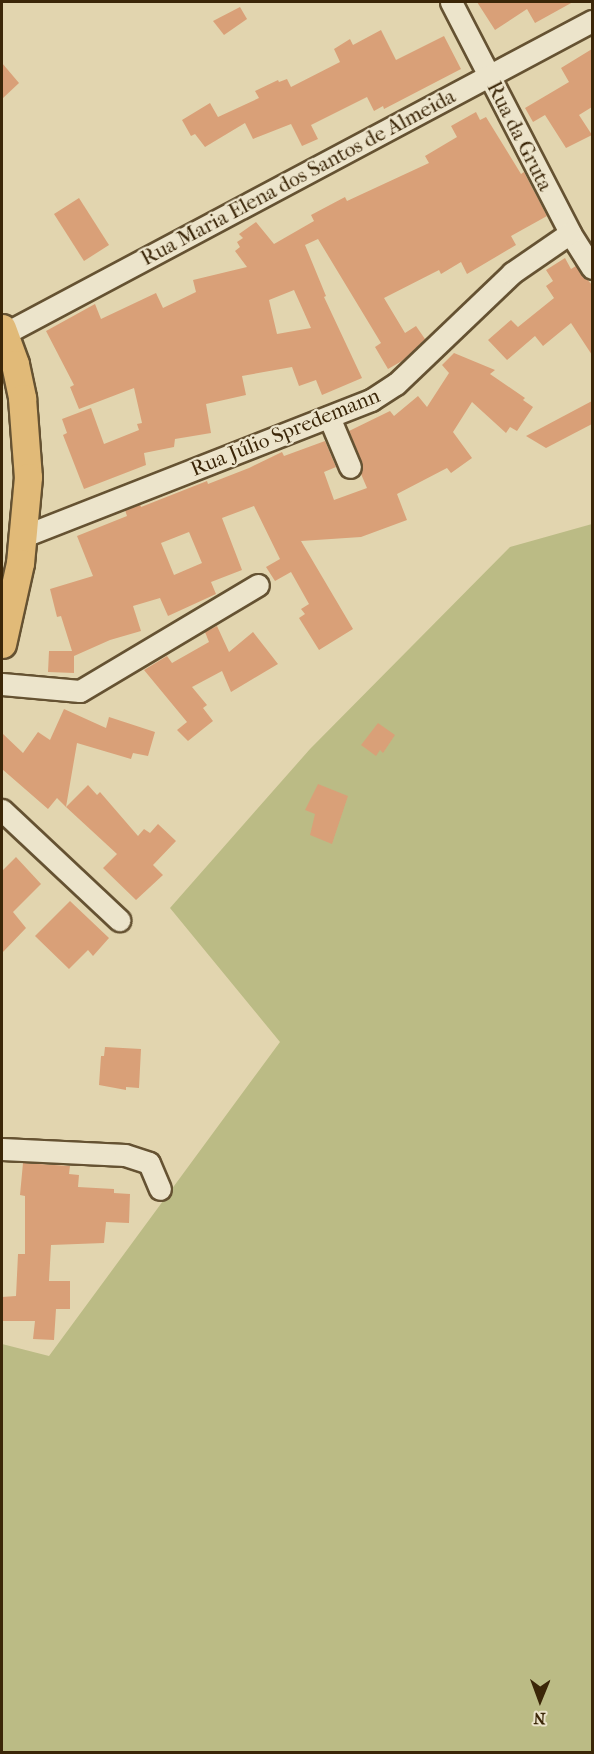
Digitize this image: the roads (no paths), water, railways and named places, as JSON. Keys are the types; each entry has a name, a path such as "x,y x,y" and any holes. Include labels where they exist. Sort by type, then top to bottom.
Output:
{"main road":[{"path":"2,644 14,597 27,502 27,437 22,398 3,331"}],"street":[{"name":"Rua da Gruta","path":"452,2 570,233 592,268"},
{"name":"Rua Maria Elena dos Santos de Almeida","path":"3,331 592,21"},
{"name":"Rua Júlio Spredemann","path":"24,536 371,400 396,384 512,273 570,233"},
{"path":"329,417 350,467"},
{"path":"2,684 80,691 258,585"},
{"path":"2,810 118,920"},
{"path":"2,1149 126,1155 149,1162 160,1189"}]}
